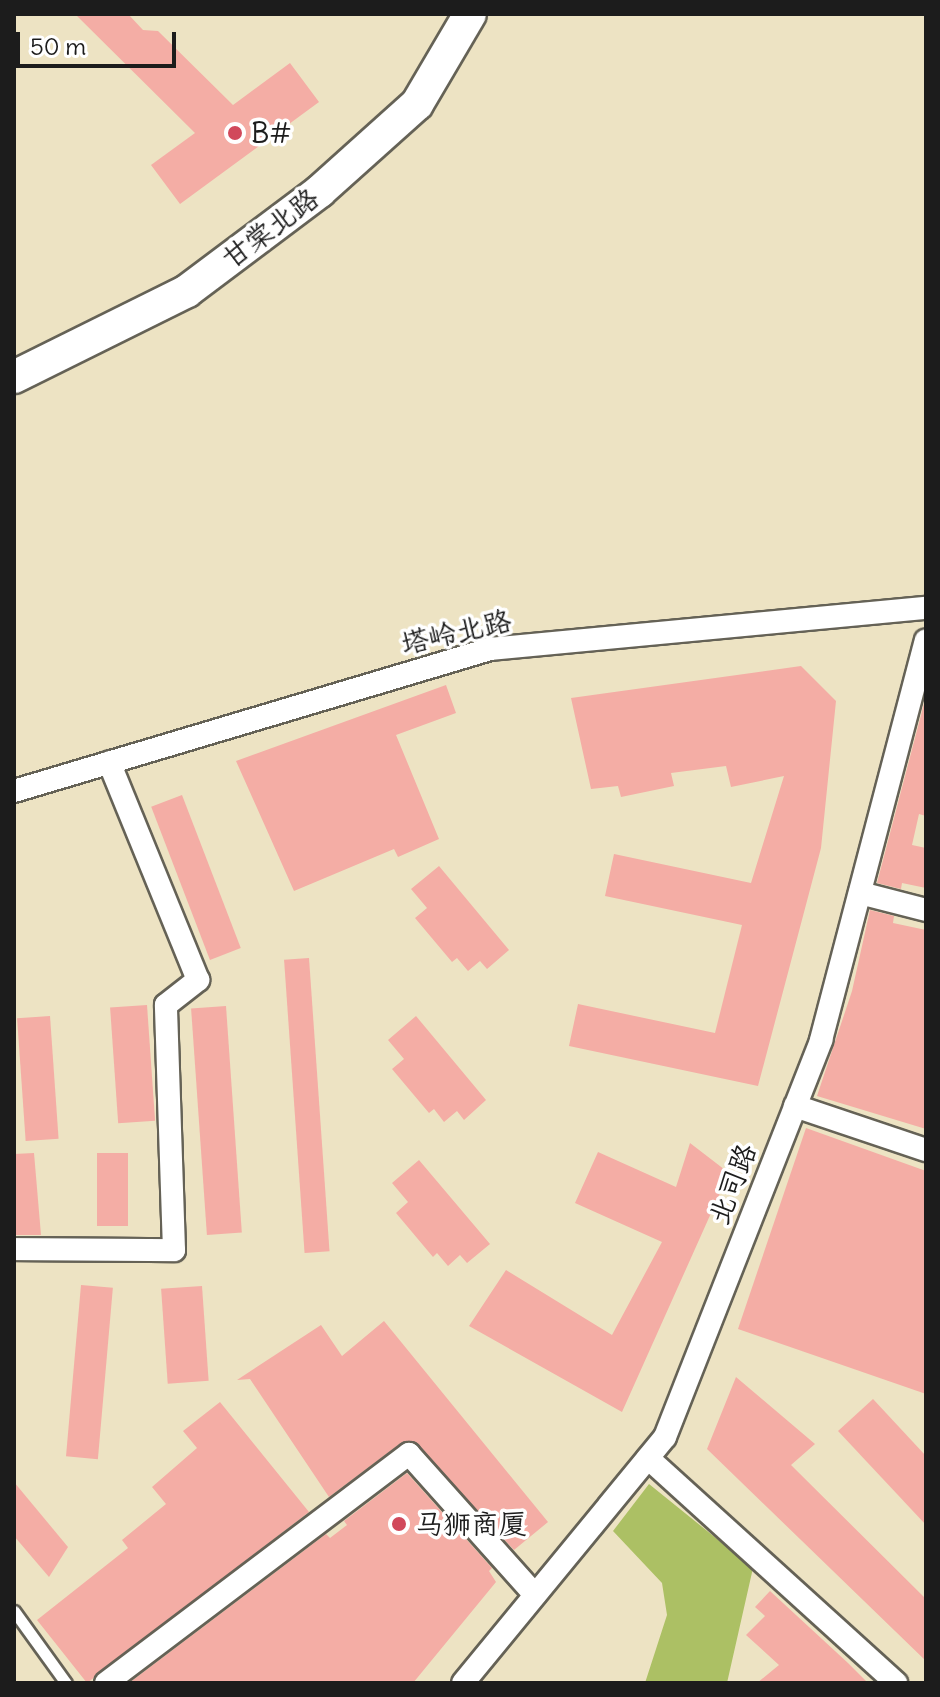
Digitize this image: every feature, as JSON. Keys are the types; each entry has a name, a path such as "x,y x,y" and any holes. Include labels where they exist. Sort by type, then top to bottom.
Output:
{"street":[{"name":"甘棠北路","path":"14,377 187,291 320,191 417,104 470,14"},
{"name":"塔岭北路","path":"14,791 490,649 926,608"},
{"name":"北司路","path":"463,1683 665,1437 821,1040 926,641"},
{"path":"14,1249 174,1250 166,1005 198,980 109,762"},
{"path":"860,893 926,910"},
{"path":"795,1106 926,1150"},
{"path":"106,1683 409,1454 535,1595"},
{"path":"648,1458 896,1683"}],"lane":[{"path":"14,1611 66,1683"}],"green space":[{"path":"649,1484 753,1568 727,1683 645,1683 667,1615 662,1583 613,1531"}],"building":[{"path":"75,14 128,14 143,30 158,31 233,105 290,63 319,102 180,204 151,165 195,133"},
{"path":"801,666 836,701 821,848 758,1086 569,1046 578,1004 715,1033 742,925 605,896 614,854 751,883 784,776 731,787 726,766 671,773 674,786 621,797 618,786 591,789 571,698"},
{"path":"446,685 456,713 396,735 439,839 398,857 394,849 294,891 236,761"},
{"path":"926,696 926,816 919,814 912,845 926,848 926,888 902,883 901,889 877,883"},
{"path":"182,795 241,948 210,960 151,807"},
{"path":"439,866 509,950 487,969 480,961 468,971 457,958 452,962 415,918 427,908 411,889"},
{"path":"870,910 894,916 893,923 926,930 926,1129 817,1096 852,991"},
{"path":"309,958 330,1251 305,1253 284,960"},
{"path":"147,1005 155,1121 118,1123 110,1008"},
{"path":"226,1006 242,1232 207,1235 191,1008"},
{"path":"50,1016 59,1139 26,1141 17,1018"},
{"path":"416,1016 486,1100 464,1120 457,1111 444,1122 434,1109 429,1113 392,1069 404,1059 388,1040"},
{"path":"806,1128 926,1171 926,1394 738,1329"},
{"path":"690,1143 729,1173 622,1412 469,1326 506,1270 612,1335 662,1242 575,1203 598,1152 676,1187"},
{"path":"34,1153 41,1235 15,1235 14,1154"},
{"path":"97,1153 128,1153 128,1226 97,1226"},
{"path":"419,1160 490,1244 467,1263 460,1255 448,1266 437,1253 433,1257 396,1213 408,1202 392,1183"},
{"path":"81,1285 113,1288 98,1459 66,1456"},
{"path":"202,1286 209,1381 168,1384 161,1289"},
{"path":"384,1321 548,1522 514,1550 413,1441 401,1443 329,1497 250,1379 237,1380 321,1325 342,1356"},
{"path":"736,1377 815,1444 791,1465 926,1599 926,1661 707,1449"},
{"path":"873,1399 926,1456 926,1525 838,1431"},
{"path":"220,1402 309,1512 87,1683 37,1620 128,1548 122,1540 166,1504 152,1487 197,1448 183,1431"},
{"name":"马狮商厦","path":"407,1473 492,1568 489,1571 496,1582 413,1683 129,1683 326,1534 330,1538 347,1525 344,1521"},
{"path":"14,1482 68,1547 49,1577 14,1536"},
{"path":"770,1591 868,1683 757,1683 779,1665 746,1635 765,1616 755,1607"}],"place":[{"name":"B#","path":"235,133"},
{"name":"马狮商厦","path":"399,1524"}]}
